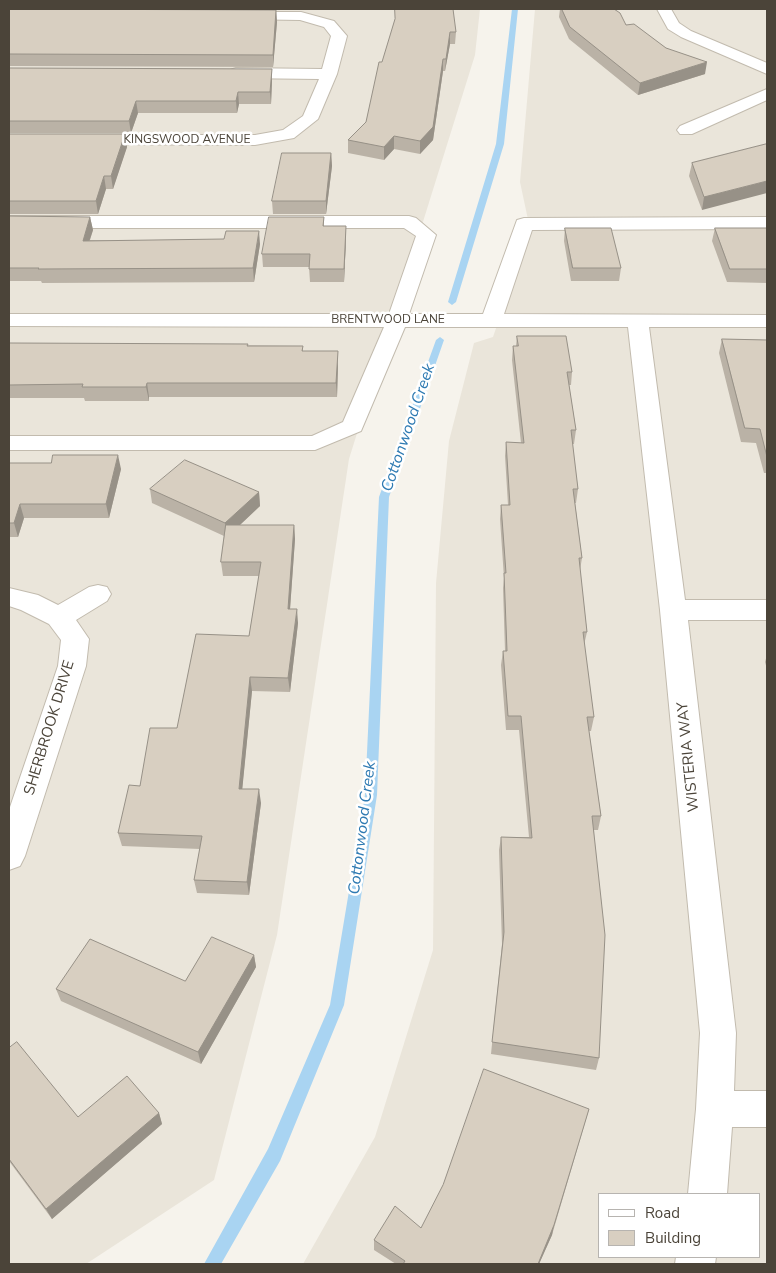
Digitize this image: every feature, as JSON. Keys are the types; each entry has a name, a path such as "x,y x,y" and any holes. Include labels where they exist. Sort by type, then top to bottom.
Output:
{"street":[{"path":"664,9 673,26 686,34 767,69"},
{"path":"223,16 302,12"},
{"name":"KINGSWOOD AVENUE","path":"68,140 255,140 288,134 310,119 329,74 339,36 329,24 302,12"},
{"path":"222,73 329,74"},
{"path":"686,130 767,94"},
{"path":"9,222 409,222 426,235 396,320 353,426 315,444 9,443"},
{"path":"490,321 524,224 767,223"},
{"name":"BRENTWOOD LANE","path":"9,320 767,321"},
{"name":"WISTERIA WAY","path":"638,321 673,610 718,1033 715,1109 708,1193"},
{"path":"9,598 29,602 59,617 98,594"},
{"path":"673,610 767,610"},
{"name":"SHERBROOK DRIVE","path":"9,856 72,666 75,639 59,617"},
{"path":"715,1109 767,1109"}],"shaded area":[{"path":"9,9 480,9 475,55 349,459 277,935 214,1180 86,1264 9,1264"},
{"path":"535,9 767,9 767,1264 303,1264 375,1137 433,950 436,583 449,441 474,343 493,337 530,229 520,182"}],"building":[{"path":"9,9 276,10 273,55 9,54"},
{"path":"395,9 453,9 456,32 450,32 446,59 443,59 433,127 420,141 394,136 384,147 348,140 366,122 379,62 382,62 395,19"},
{"path":"562,9 614,9 620,13 626,25 634,24 666,48 707,62 640,83 570,27"},
{"path":"9,68 272,69 270,92 238,92 236,101 136,101 129,121 9,121"},
{"path":"9,134 125,134 111,176 104,176 96,201 9,201"},
{"path":"767,144 767,181 704,197 692,163"},
{"path":"282,153 331,153 326,201 272,201"},
{"path":"9,216 90,217 83,241 224,239 226,231 259,231 253,268 9,268"},
{"path":"269,217 324,217 323,226 346,226 344,269 309,269 310,254 262,254"},
{"path":"565,228 611,228 621,268 573,268"},
{"path":"715,228 767,228 767,269 730,269"},
{"path":"517,336 566,336 572,372 567,372 576,430 571,430 578,489 573,489 582,558 579,558 587,632 583,632 594,717 587,717 601,816 592,816 605,935 599,1058 492,1042 504,932 501,837 532,838 521,716 508,716 503,651 507,651 504,573 506,573 501,505 510,505 506,442 524,443 513,346 518,346"},
{"path":"722,339 767,340 767,457 760,429 745,428"},
{"path":"9,343 303,346 302,351 338,351 336,383 147,383 146,387 82,387 83,384 9,385"},
{"path":"53,455 118,455 106,504 20,504 14,523 9,523 9,463 51,463"},
{"path":"185,460 259,492 225,523 150,489"},
{"path":"226,525 294,525 288,609 297,609 288,678 250,677 239,789 259,789 247,882 194,880 202,836 118,833 129,785 140,786 150,728 177,728 196,634 249,636 261,562 221,562"},
{"path":"212,937 254,955 198,1052 56,989 90,939 185,981"},
{"path":"17,1042 78,1117 127,1076 159,1113 46,1209 9,1159 9,1048"},
{"path":"484,1069 589,1109 554,1225 538,1264 403,1264 405,1261 374,1240 395,1206 421,1228 443,1185"}],"waterway":[{"name":"Cottonwood Creek","path":"452,302 500,144 515,9"},
{"name":"Cottonwood Creek","path":"212,1264 274,1155 337,1005 371,795 384,497 440,340"}]}
